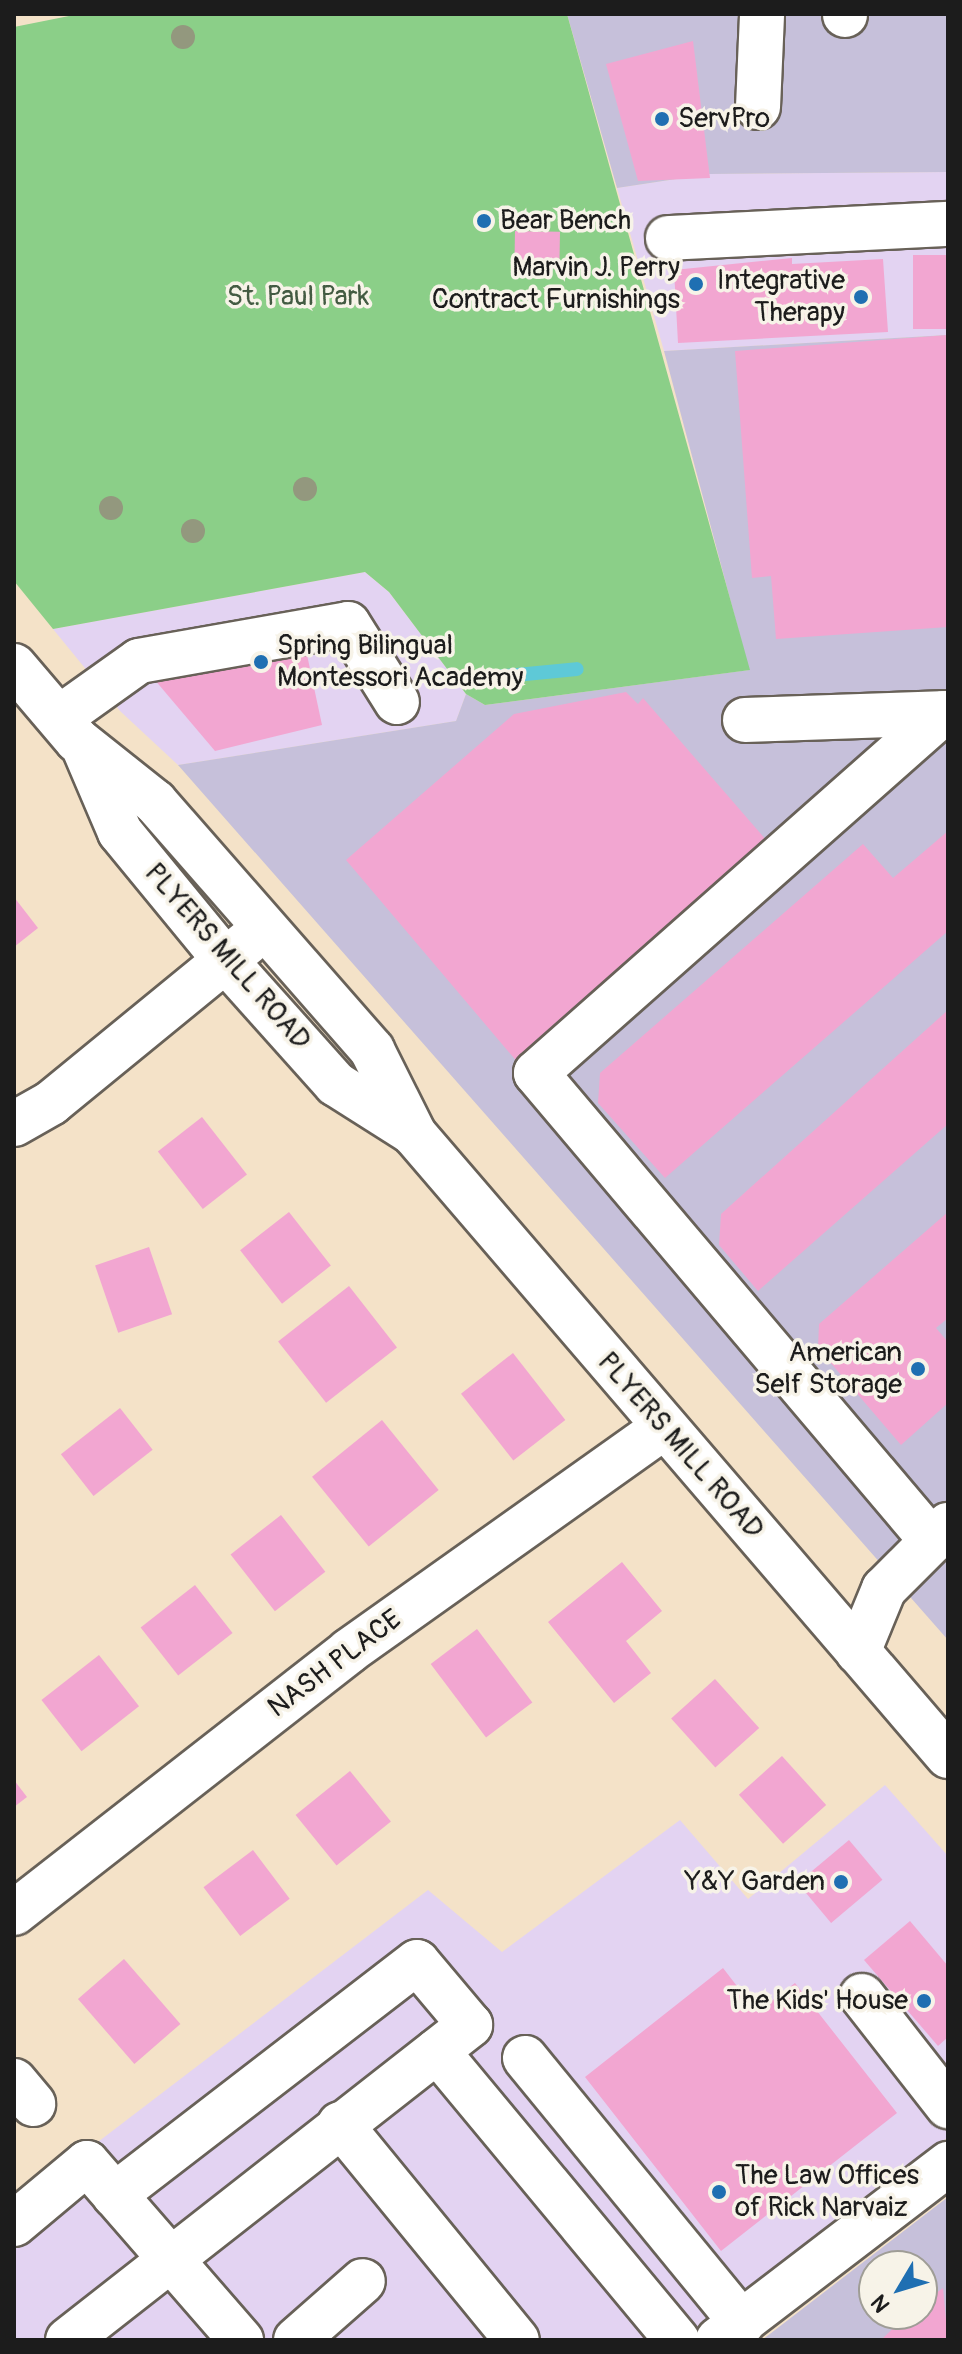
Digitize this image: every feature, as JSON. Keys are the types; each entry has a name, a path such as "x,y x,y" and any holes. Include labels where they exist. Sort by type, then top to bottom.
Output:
{"street":[{"path":"758,107 762,14"},
{"path":"668,238 948,224"},
{"path":"70,731 139,661 348,624 397,702"},
{"name":"PLYERS MILL ROAD","path":"14,666 70,731 155,802 372,1050 414,1134 948,1756"},
{"path":"745,720 946,713"},
{"path":"858,1652 884,1589 940,1533 536,1073 946,713"},
{"name":"PLYERS MILL ROAD","path":"70,731 120,832 225,960 336,1084 414,1134"},
{"path":"14,1124 51,1103 266,928"},
{"name":"NASH PLACE","path":"14,1913 349,1651 664,1427"},
{"path":"14,2224 100,2179 417,1962 470,2025 168,2256 68,2340"},
{"path":"862,1996 948,2106"},
{"path":"437,2051 677,2340"},
{"path":"525,2058 750,2328 948,2164"},
{"path":"340,2124 517,2340"},
{"path":"100,2179 241,2340"},
{"path":"296,2340 363,2281"}],"shaded area":[{"path":"567,14 948,14 948,172 709,174 617,188"},
{"path":"948,172 948,335 664,351 617,188 709,174"},
{"path":"948,335 948,1640 178,765 456,721 466,694 485,705 749,670 664,351"},
{"name":"Spring Bilingual Montessori Academy","path":"365,572 389,592 466,694 456,721 178,765 120,711 53,629"},
{"path":"885,1785 948,1856 948,2137 690,2340 14,2340 14,2206 428,1890 502,1952 680,1820 748,1899"},
{"path":"948,2197 948,2340 762,2340 858,2266 858,2330 938,2330 938,2250 879,2250"}],"green space":[{"name":"St. Paul Park","path":"79,14 567,14 750,670 485,705 466,694 389,592 365,572 53,629 14,581 14,27"}],"building":[{"name":"ServPro","path":"693,41 710,178 638,181 606,64"},
{"path":"515,231 560,232 559,268 514,267"},
{"path":"913,255 948,255 948,329 913,329"},
{"path":"792,258 792,264 883,259 888,332 678,343 674,270"},
{"path":"948,335 948,627 776,639 771,576 752,578 735,351"},
{"name":"Spring Bilingual Montessori Academy","path":"306,650 322,725 215,751 154,679"},
{"path":"626,692 638,704 643,698 774,849 524,1070 346,860 514,714"},
{"path":"948,831 948,931 665,1178 598,1103 600,1073 863,844 893,878"},
{"path":"14,897 38,928 14,947"},
{"path":"948,1010 948,1124 758,1291 719,1245 721,1214"},
{"path":"202,1117 247,1175 203,1209 158,1151"},
{"path":"289,1212 331,1266 282,1304 240,1250"},
{"path":"948,1212 948,1318 936,1328 948,1342 948,1403 901,1445 818,1348 819,1324"},
{"path":"149,1247 172,1314 118,1333 95,1266"},
{"path":"349,1286 397,1347 326,1403 278,1341"},
{"path":"513,1353 565,1420 513,1461 461,1394"},
{"path":"120,1408 153,1450 94,1496 61,1454"},
{"path":"382,1420 439,1490 369,1547 312,1477"},
{"path":"281,1515 325,1572 275,1611 231,1554"},
{"path":"622,1562 662,1611 626,1641 651,1673 614,1703 548,1622"},
{"path":"195,1585 233,1633 178,1676 141,1627"},
{"path":"477,1629 532,1702 486,1737 431,1664"},
{"path":"99,1655 139,1706 81,1751 41,1700"},
{"path":"715,1679 759,1728 715,1768 671,1718"},
{"path":"782,1756 826,1805 783,1844 739,1795"},
{"path":"350,1771 391,1822 337,1866 296,1815"},
{"path":"14,1780 27,1797 14,1807"},
{"name":"Y&Y Garden","path":"849,1840 882,1880 831,1923 798,1883"},
{"path":"253,1850 290,1899 240,1936 203,1887"},
{"name":"The Kids' House","path":"910,1921 948,1966 948,2037 938,2046 864,1960"},
{"path":"124,1959 180,2024 134,2064 78,1999"},
{"path":"723,1968 757,2012 795,1983 897,2113 721,2251 585,2077"},
{"path":"943,2288 948,2340 881,2340 891,2330 938,2330 938,2292"}],"waterway":[{"path":"496,677 577,669"}],"place":[{"name":"ServPro","path":"662,119"},
{"name":"Bear Bench","path":"484,221"},
{"name":"Marvin J. Perry Contract Furnishings","path":"696,284"},
{"name":"Integrative Therapy","path":"861,297"},
{"name":"Spring Bilingual Montessori Academy","path":"261,662"},
{"name":"American Self Storage","path":"918,1369"},
{"name":"Y&Y Garden","path":"841,1882"},
{"name":"The Kids' House","path":"924,2001"},
{"name":"The Law Offices of Rick Narvaiz","path":"719,2192"}]}
